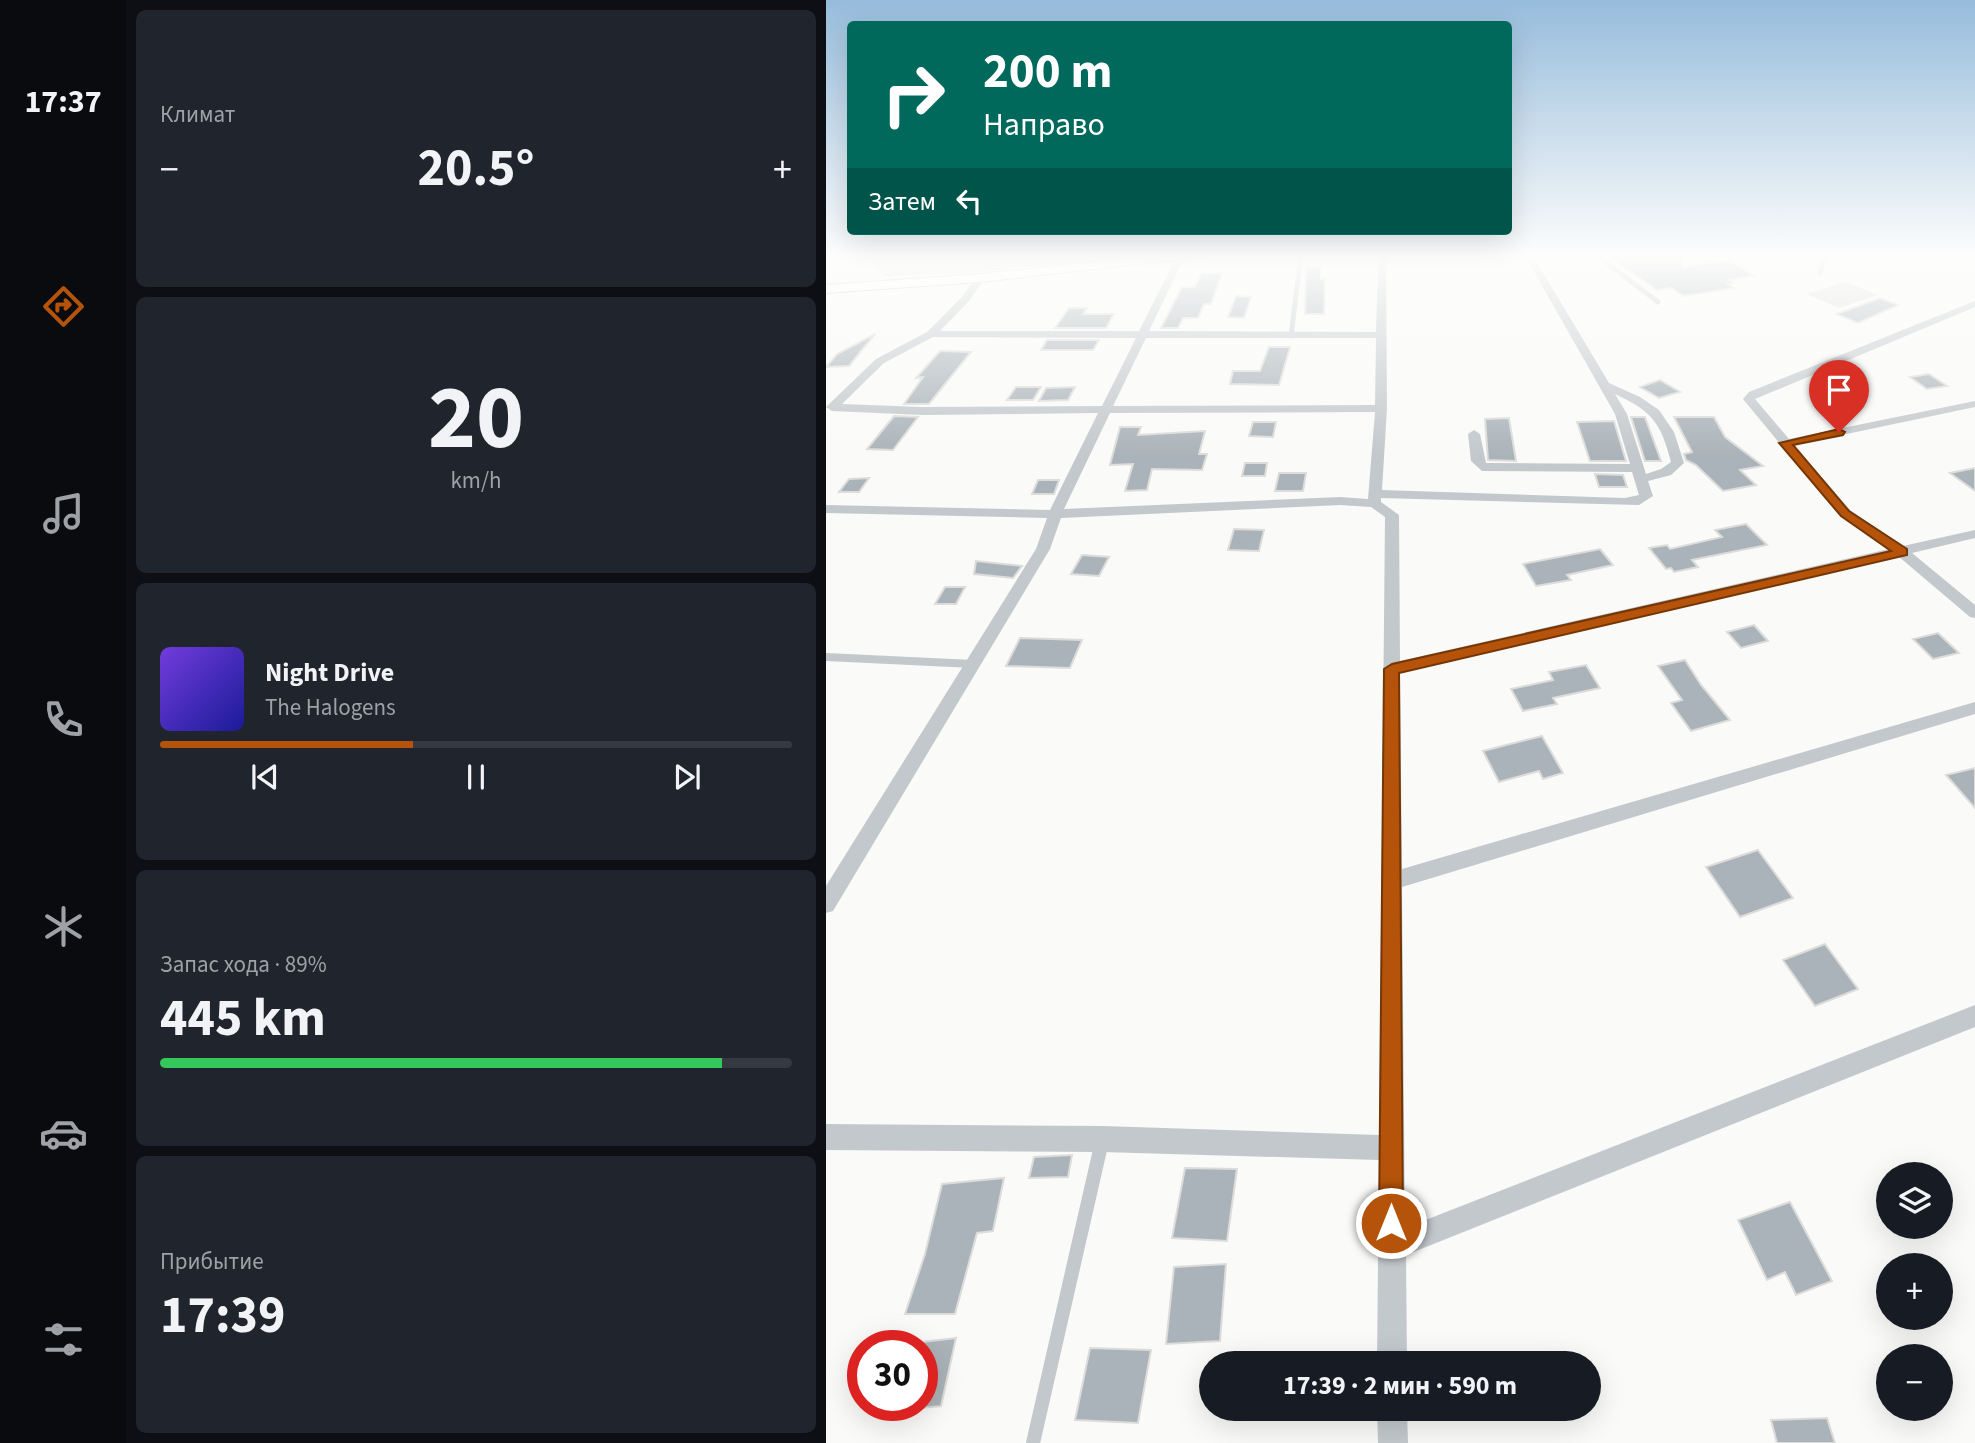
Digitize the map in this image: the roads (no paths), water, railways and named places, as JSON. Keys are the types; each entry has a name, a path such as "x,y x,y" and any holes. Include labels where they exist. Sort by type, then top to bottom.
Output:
{"street":[{"path":"829,408 880,361 930,334 943,321"},
{"path":"826,904 1043,549 1055,514 1150,321"},
{"path":"1375,499 1381,408 1381,321"},
{"path":"826,509 1055,514 1375,499 1639,501 1646,496 1621,414 1568,321"},
{"path":"1933,321 1753,394 1749,399 1845,513 1902,552 1975,613"},
{"path":"930,334 1142,337 1381,335"},
{"path":"1474,434 1477,461 1482,467 1640,473 1666,472 1678,463 1668,427 1648,405 1606,386"},
{"path":"1785,443 1975,404"},
{"path":"829,408 922,411 1381,408"},
{"path":"1375,499 1392,515 1392,1351"},
{"path":"1392,669 1975,534"},
{"path":"1391,881 1975,708"},
{"path":"1391,1247 1975,1016"},
{"path":"826,1137 1102,1139 1391,1148"},
{"path":"1392,1421 1393,1443"}],"lane":[{"path":"1291,336 1293,321"},
{"path":"826,657 973,664"},
{"path":"1033,1443 1102,1139"}]}
